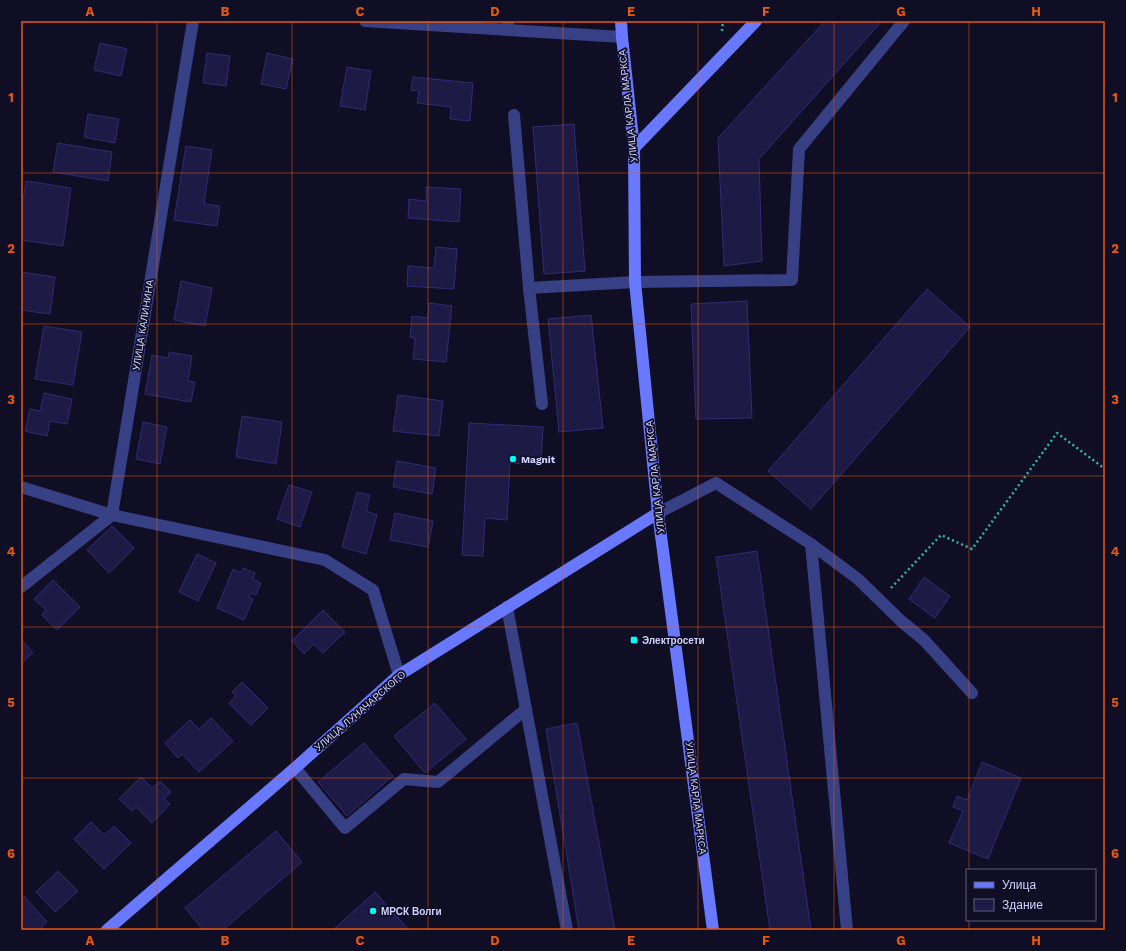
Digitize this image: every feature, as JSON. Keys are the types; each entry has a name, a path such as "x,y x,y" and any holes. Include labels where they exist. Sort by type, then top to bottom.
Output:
{"street":[{"name":"УЛИЦА КАЛИНИНА","path":"112,515 193,21"},
{"path":"365,21 508,25 622,37"},
{"name":"УЛИЦА КАРЛА МАРКСА","path":"621,21 634,148 635,282 658,513 713,930"},
{"path":"634,148 756,21"},
{"path":"529,288 635,282 792,280 799,149 904,21"},
{"path":"514,115 529,288 542,404"},
{"path":"658,513 716,483 811,544 858,579 924,640 972,693"},
{"path":"21,487 112,515 325,560 373,590 398,675"},
{"name":"УЛИЦА ЛУНАЧАРСКОГО","path":"107,930 295,768 398,675 658,513"},
{"path":"21,587 112,515"},
{"path":"811,544 847,930"},
{"path":"507,607 567,930"},
{"path":"295,768 345,828 404,779 438,782 526,709"}],"path":[{"path":"880,600 941,535 972,549 1057,433 1105,470"}],"building":[{"path":"825,21 882,21 759,159 762,261 724,266 718,138"},
{"path":"100,43 127,49 121,76 94,70"},
{"path":"207,53 230,56 226,86 203,83"},
{"path":"267,53 293,59 286,89 261,84"},
{"path":"347,67 371,71 365,110 340,106"},
{"path":"413,77 473,83 470,121 450,119 451,107 417,103 419,91 411,90"},
{"path":"88,114 119,119 115,143 84,137"},
{"path":"574,124 585,271 544,274 533,127"},
{"path":"58,143 112,152 108,181 53,172"},
{"path":"186,146 212,150 204,204 220,206 217,226 174,220"},
{"path":"26,181 71,188 63,246 21,240 21,214"},
{"path":"426,187 461,189 459,222 408,218 409,199 426,201"},
{"path":"436,247 457,249 454,289 407,286 408,266 434,268"},
{"path":"21,272 55,277 50,314 21,310"},
{"path":"181,281 212,288 205,326 174,320"},
{"path":"927,289 970,327 811,509 768,471"},
{"path":"747,301 752,418 696,419 691,304"},
{"path":"429,303 452,306 446,362 413,359 415,338 410,337 412,316 428,318"},
{"path":"591,315 603,428 559,432 548,319"},
{"path":"44,326 82,332 73,385 35,379"},
{"path":"169,352 192,356 188,381 195,382 191,402 145,394 152,355 168,358"},
{"path":"44,393 72,399 67,424 50,421 47,436 25,431 30,409 40,411"},
{"path":"398,395 443,401 439,436 393,431"},
{"path":"242,416 282,422 276,464 236,457"},
{"path":"143,422 167,427 160,464 136,459"},
{"path":"469,423 543,427 541,465 510,463 507,520 485,518 483,556 462,555"},
{"path":"397,461 436,468 432,494 393,487"},
{"path":"289,485 312,492 300,527 277,519"},
{"path":"357,492 370,495 366,511 377,515 366,554 342,547"},
{"path":"395,513 433,521 428,547 390,540"},
{"path":"112,526 134,548 109,573 87,550"},
{"path":"757,551 811,930 770,930 716,557"},
{"path":"197,554 216,563 198,601 179,592"},
{"path":"243,568 255,573 253,579 261,583 256,595 251,593 249,597 253,599 244,620 217,608 233,569 241,573"},
{"path":"924,577 950,596 935,618 909,599"},
{"path":"53,580 80,607 57,630 42,615 46,610 34,599"},
{"path":"323,610 345,632 323,653 314,644 304,654 292,641"},
{"path":"21,639 33,653 21,663"},
{"path":"242,682 268,708 251,725 229,703 236,696 232,692"},
{"path":"435,703 466,739 425,773 394,736"},
{"path":"211,718 233,741 199,772 182,754 178,758 165,743 190,720 199,729"},
{"path":"577,723 615,930 579,930 546,729"},
{"path":"364,743 393,776 347,816 318,782"},
{"path":"982,762 1021,778 988,859 949,843 963,811 953,807 957,796 967,800"},
{"path":"141,777 152,788 160,781 171,792 164,799 170,804 152,823 136,807 132,811 119,799"},
{"path":"91,822 104,835 114,826 131,843 104,869 74,839"},
{"path":"276,831 302,862 223,930 203,930 185,908"},
{"path":"58,871 78,891 55,912 36,892"},
{"name":"МРСК Волги","path":"375,892 409,930 334,929"},
{"path":"24,896 47,922 39,930 21,930 21,898"}],"place":[{"name":"Magnit","path":"513,459"},
{"name":"Электросети","path":"634,640"},
{"name":"МРСК Волги","path":"373,911"}]}
